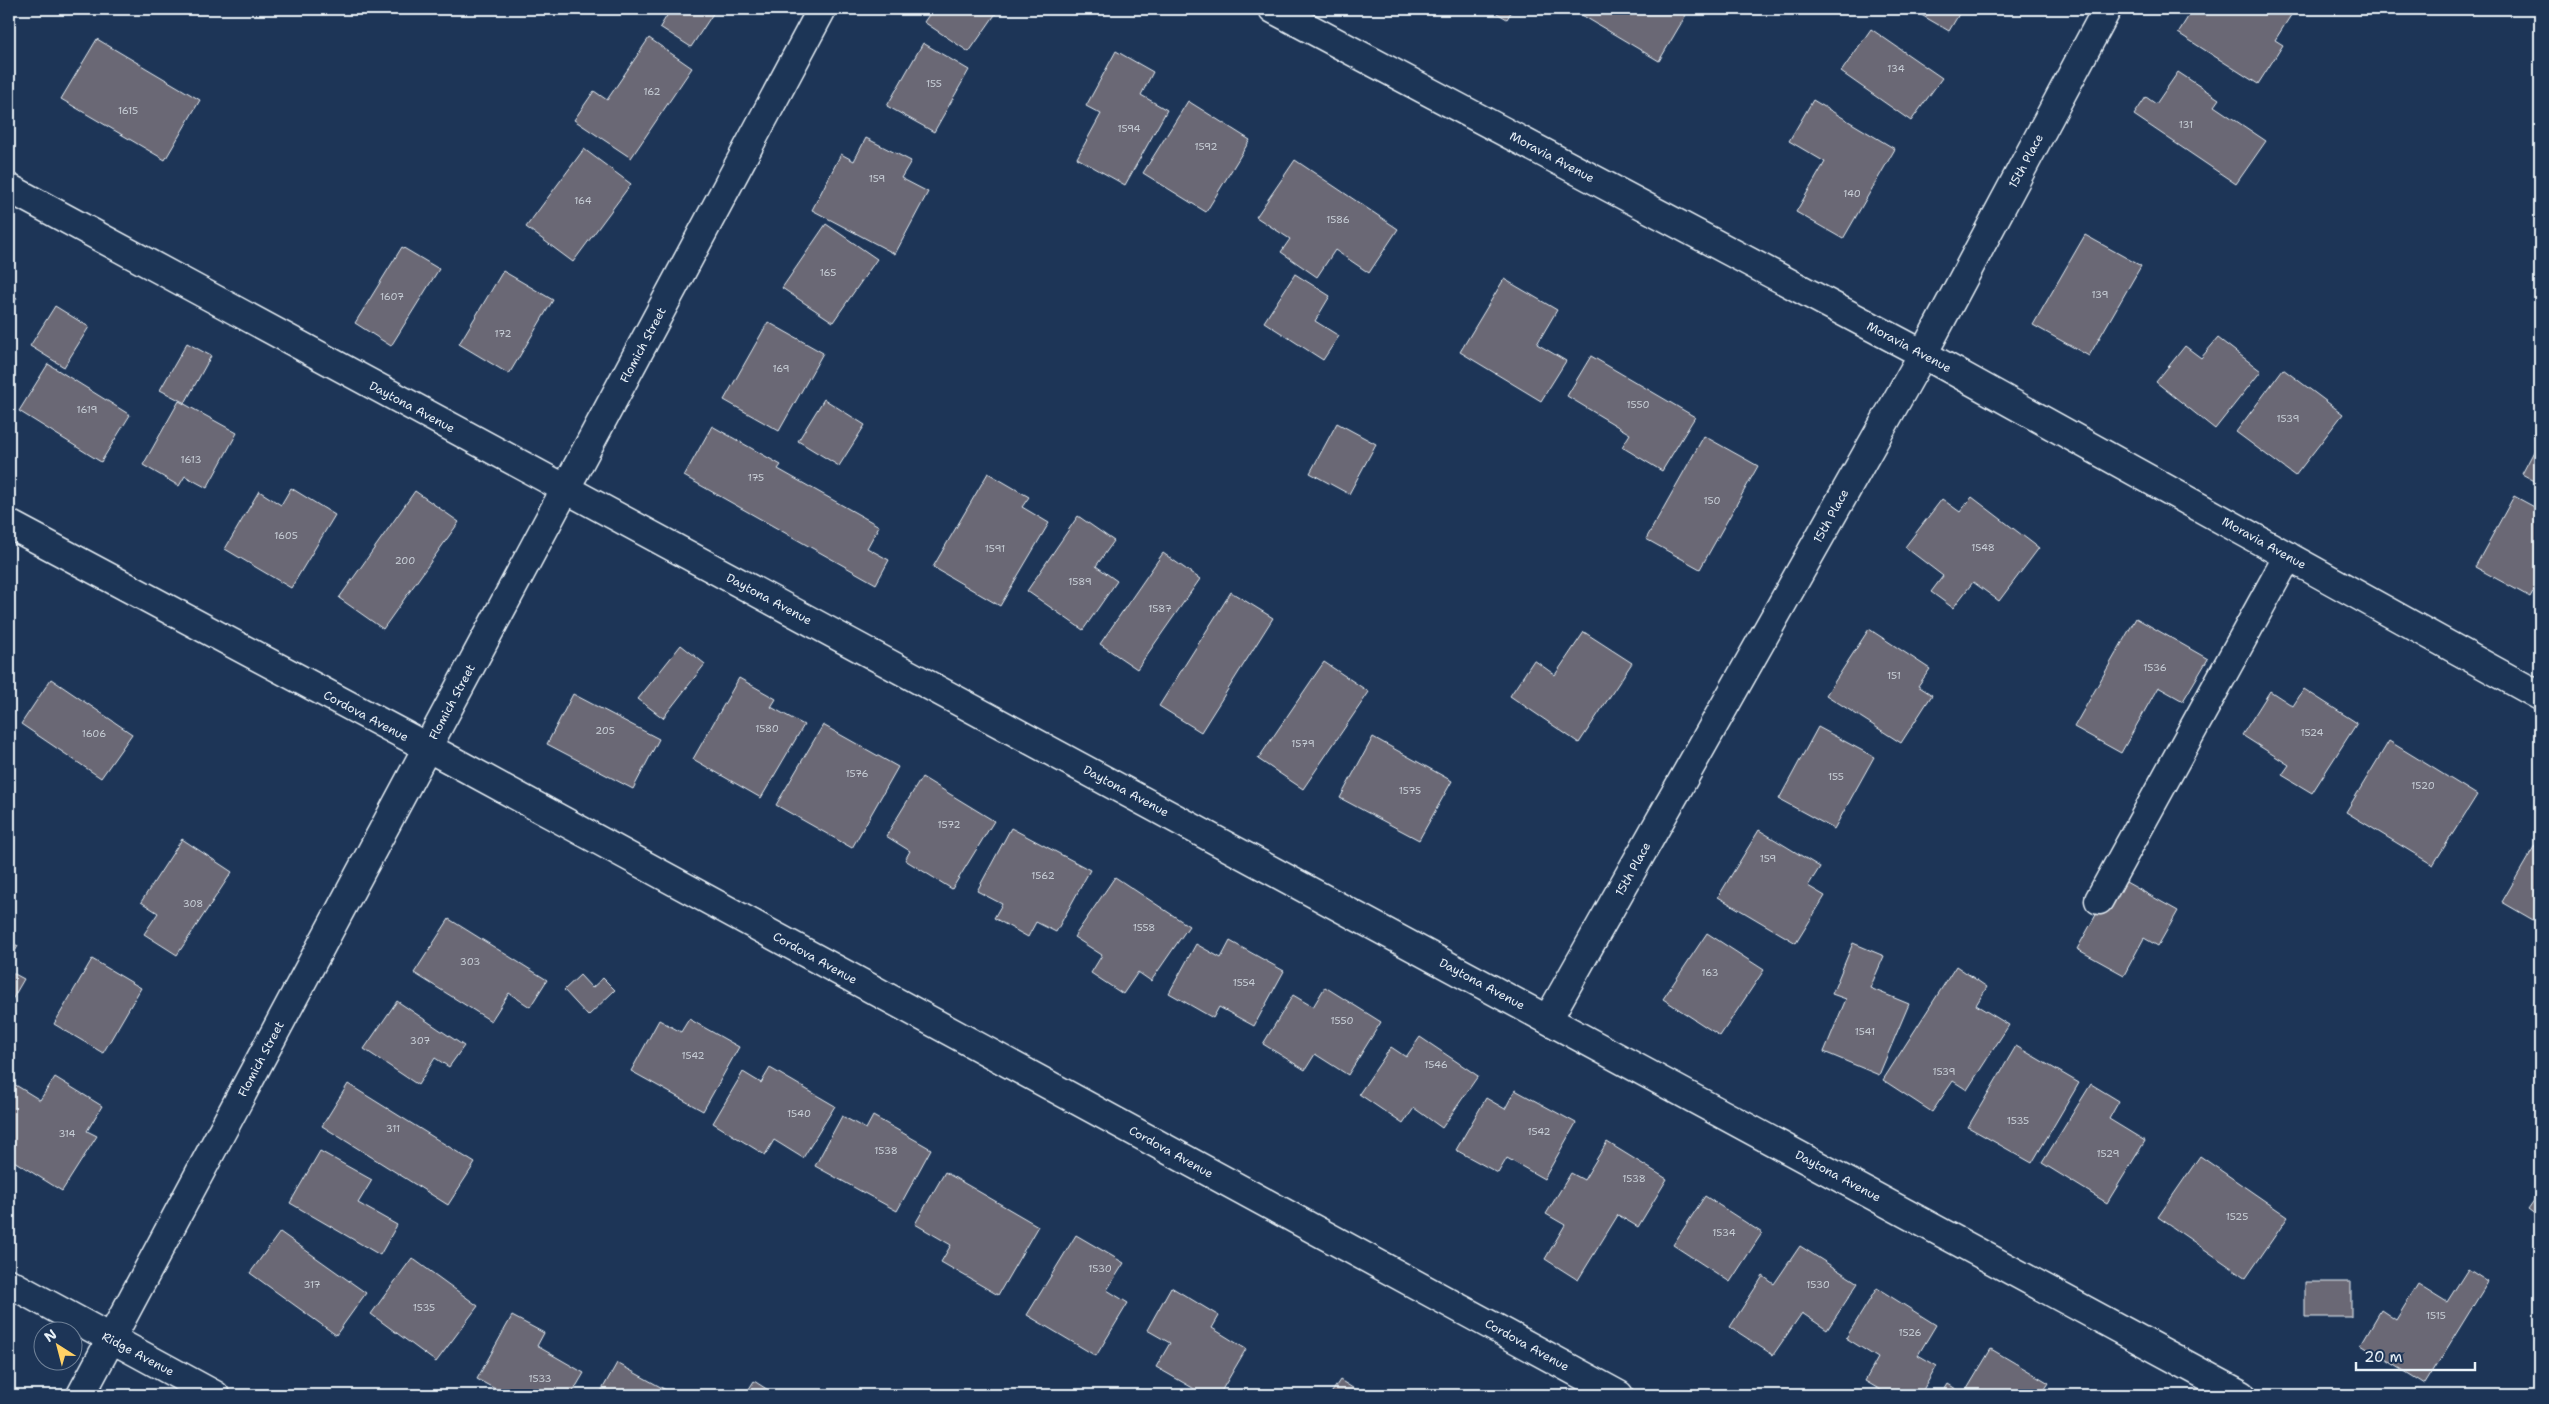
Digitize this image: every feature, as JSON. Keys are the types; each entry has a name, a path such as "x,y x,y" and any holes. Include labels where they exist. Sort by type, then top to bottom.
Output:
{"street":[{"name":"Flomich Street","path":"81,1395 822,9"},
{"name":"Moravia Avenue","path":"1273,9 1923,354 2540,696"},
{"name":"15th Place","path":"1548,1019 1923,354 2107,9"},
{"name":"Daytona Avenue","path":"9,188 2242,1395"},
{"name":"Cordova Avenue","path":"9,524 427,748 1619,1395"},
{"path":"2099,900 2288,556"},
{"name":"Ridge Avenue","path":"9,1283 110,1340 215,1395"}],"building":[{"path":"671,9 716,9 691,47 660,27"},
{"path":"933,9 999,9 969,52 924,22"},
{"path":"1490,9 1513,9 1507,19"},
{"path":"1583,9 1676,9 1686,15 1659,61 1580,14"},
{"path":"1911,9 1962,9 1949,31"},
{"path":"2193,9 2221,9 2227,13 2229,9 2295,9 2275,40 2283,45 2258,84 2178,33"},
{"path":"1871,29 1942,78 1911,121 1841,72"},
{"path":"649,38 692,68 631,158 574,120 594,91 607,100"},
{"path":"97,39 200,100 165,160 61,99"},
{"path":"923,43 969,70 934,132 887,106"},
{"path":"1116,51 1153,72 1141,95 1167,110 1125,185 1077,158 1101,114 1086,106"},
{"path":"2178,72 2219,99 2214,106 2266,141 2236,184 2134,115 2146,97 2156,104"},
{"path":"1813,100 1895,149 1843,239 1796,212 1825,162 1789,141"},
{"path":"1188,101 1250,140 1206,212 1143,173"},
{"path":"866,138 911,161 901,178 928,192 895,254 812,210 841,154 854,161"},
{"path":"584,149 631,184 573,262 526,227"},
{"path":"1295,160 1398,229 1369,273 1335,250 1317,277 1281,252 1290,239 1256,217"},
{"path":"826,224 877,259 833,322 782,288"},
{"path":"2085,235 2141,266 2089,356 2033,325"},
{"path":"402,247 439,269 391,346 355,323"},
{"path":"503,271 553,300 509,374 459,344"},
{"path":"1295,274 1330,296 1315,321 1339,336 1323,360 1264,322"},
{"path":"1504,279 1557,310 1537,344 1566,361 1541,401 1460,352"},
{"path":"9,293 17,298 9,310"},
{"path":"55,306 89,327 64,367 30,346"},
{"path":"768,322 823,353 779,431 724,400"},
{"path":"2218,338 2261,371 2215,429 2156,382 2185,346 2201,358"},
{"path":"187,343 211,356 185,403 160,390"},
{"path":"1591,356 1695,417 1662,471 1622,447 1630,434 1567,396"},
{"path":"48,364 130,415 101,462 19,411"},
{"path":"2283,369 2343,414 2295,476 2236,432"},
{"path":"824,399 865,425 839,466 798,441"},
{"path":"179,401 237,433 207,488 185,476 179,486 143,465"},
{"path":"1337,423 1376,444 1349,494 1310,473"},
{"path":"712,426 781,465 778,469 879,526 867,548 889,560 876,584 684,476"},
{"path":"1704,436 1758,466 1700,569 1646,539"},
{"path":"2540,440 2540,484 2522,474"},
{"path":"988,473 1029,497 1022,507 1049,523 1000,606 933,567"},
{"path":"291,488 335,515 291,588 225,549 259,491 281,505"},
{"path":"415,491 459,522 383,629 339,598"},
{"path":"2514,496 2540,510 2540,579 2530,597 2475,567"},
{"path":"1972,497 2039,548 1999,601 1973,582 1953,608 1931,592 1943,576 1905,547 1942,499 1960,512"},
{"path":"1078,516 1114,541 1096,566 1117,581 1083,630 1027,591"},
{"path":"1163,553 1200,579 1137,669 1100,644"},
{"path":"1231,592 1273,618 1201,732 1159,706"},
{"path":"2136,618 2208,659 2183,701 2158,687 2121,753 2074,727"},
{"path":"1869,629 1930,669 1918,686 1932,695 1901,743 1826,695"},
{"path":"1584,632 1632,663 1579,743 1510,696 1534,660 1555,675"},
{"path":"681,645 705,664 663,718 638,699"},
{"path":"1324,662 1369,692 1303,789 1258,759"},
{"path":"739,678 776,699 771,707 804,725 761,798 693,759"},
{"path":"51,679 132,734 101,778 21,724"},
{"path":"2304,689 2357,723 2312,793 2282,775 2289,765 2242,735 2270,691 2293,706"},
{"path":"573,694 659,739 633,789 547,744"},
{"path":"823,725 898,767 852,848 776,805"},
{"path":"1818,727 1874,757 1834,829 1779,799"},
{"path":"1373,737 1452,781 1419,840 1340,798"},
{"path":"2389,741 2477,795 2433,865 2346,812"},
{"path":"922,777 994,821 952,889 905,860 910,851 886,836"},
{"path":"1011,828 1090,870 1056,932 1036,922 1028,937 994,918 1002,904 977,891"},
{"path":"1759,830 1820,867 1808,886 1825,896 1796,943 1718,897"},
{"path":"182,839 232,872 177,955 144,934 158,913 141,902"},
{"path":"2538,840 2540,841 2540,924 2502,902"},
{"path":"1115,877 1189,926 1151,981 1138,972 1123,994 1091,973 1102,955 1074,937"},
{"path":"2117,877 2178,911 2158,946 2144,938 2124,975 2077,949"},
{"path":"449,919 547,980 530,1007 509,993 491,1021 414,973"},
{"path":"1707,933 1764,970 1720,1036 1663,999"},
{"path":"9,941 18,946 9,962"},
{"path":"1230,941 1284,971 1254,1026 1219,1007 1213,1018 1169,993 1196,944 1221,958"},
{"path":"1853,943 1884,956 1870,988 1909,1004 1879,1075 1824,1052 1846,999 1832,994"},
{"path":"92,959 141,988 103,1053 54,1024"},
{"path":"1956,966 1987,987 1976,1005 2009,1025 1967,1090 1953,1081 1932,1112 1883,1080"},
{"path":"9,971 24,979 9,1005"},
{"path":"580,975 592,988 603,978 615,990 588,1016 564,990"},
{"path":"1325,987 1381,1022 1348,1075 1315,1054 1305,1070 1263,1044 1293,995 1313,1007"},
{"path":"397,1001 464,1046 449,1067 435,1058 418,1085 364,1049"},
{"path":"689,1019 739,1047 703,1111 631,1071 659,1020 681,1032"},
{"path":"1420,1037 1478,1076 1442,1128 1414,1108 1403,1124 1359,1094 1391,1047 1406,1057"},
{"path":"2016,1046 2079,1083 2032,1163 1968,1127"},
{"path":"770,1068 835,1106 803,1158 774,1140 765,1155 713,1123 743,1072 761,1083"},
{"path":"55,1077 102,1106 87,1131 97,1136 62,1191 9,1158 9,1081 40,1100"},
{"path":"348,1084 475,1163 448,1205 322,1126"},
{"path":"2091,1084 2119,1101 2109,1119 2145,1141 2107,1203 2042,1163"},
{"path":"1515,1090 1576,1123 1544,1179 1507,1158 1498,1173 1456,1150 1486,1098 1505,1109"},
{"path":"842,1116 866,1129 873,1116 931,1149 897,1211 815,1166"},
{"path":"1607,1142 1667,1179 1638,1227 1618,1215 1578,1280 1545,1259 1565,1225 1546,1214 1571,1173 1584,1180"},
{"path":"320,1151 372,1180 358,1203 397,1225 380,1255 290,1203"},
{"path":"2200,1156 2288,1217 2246,1278 2158,1217"},
{"path":"945,1172 1038,1226 998,1295 941,1262 951,1245 915,1224"},
{"path":"2540,1192 2540,1218 2528,1209"},
{"path":"1705,1196 1762,1233 1730,1282 1673,1245"},
{"path":"280,1232 366,1293 336,1335 250,1273"},
{"path":"1076,1235 1124,1263 1107,1290 1128,1303 1096,1356 1027,1315"},
{"path":"1800,1246 1858,1283 1827,1330 1802,1313 1773,1355 1730,1327 1763,1276 1774,1284"},
{"path":"412,1258 478,1306 436,1362 371,1314"},
{"path":"2468,1269 2488,1282 2425,1384 2361,1344 2381,1310 2396,1320 2418,1284 2447,1302"},
{"path":"2305,1282 2351,1282 2351,1317 2305,1317"},
{"path":"1171,1287 1219,1316 1212,1328 1246,1349 1219,1395 1205,1395 1156,1367 1170,1343 1147,1330"},
{"path":"1877,1288 1936,1325 1918,1355 1937,1366 1920,1395 1889,1395 1865,1381 1878,1358 1846,1338"},
{"path":"512,1316 544,1333 537,1346 584,1373 571,1395 506,1395 477,1379"},
{"path":"1991,1349 2049,1383 2041,1395 1941,1395 1948,1384 1964,1394"},
{"path":"617,1363 675,1395 599,1395"},
{"path":"1340,1380 1364,1395 1330,1395"},
{"path":"754,1381 776,1395 745,1395"}]}
